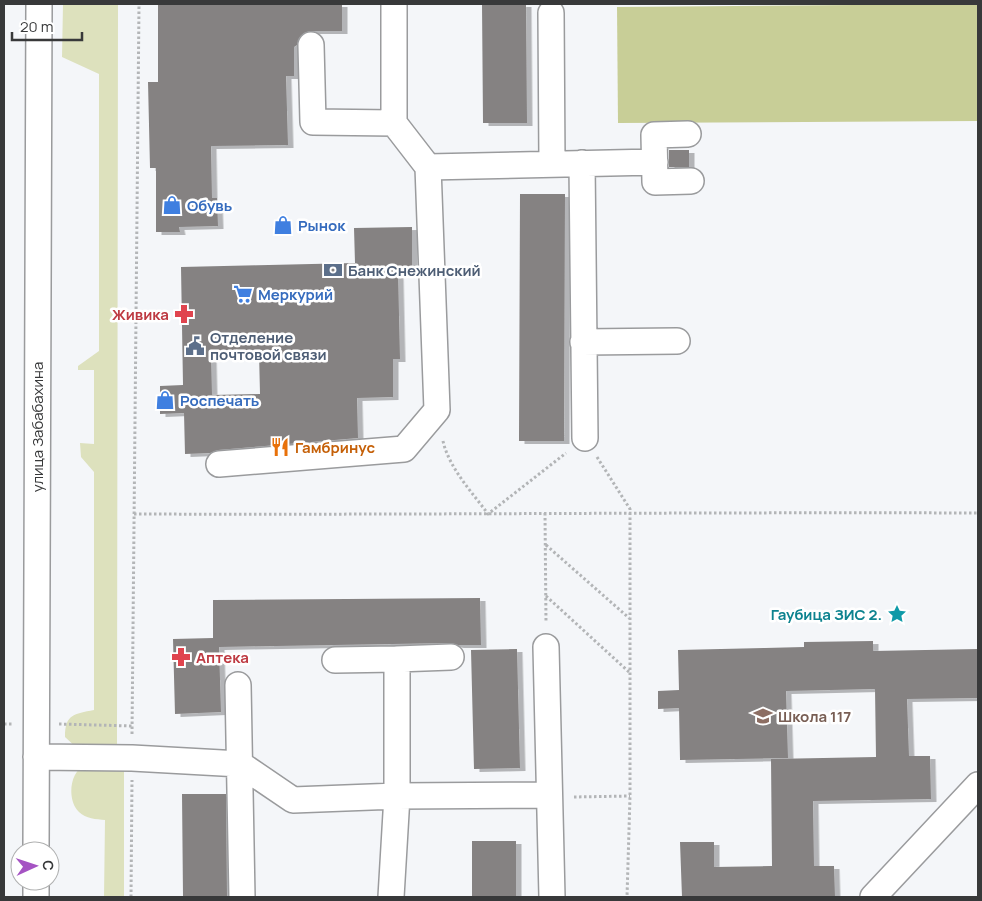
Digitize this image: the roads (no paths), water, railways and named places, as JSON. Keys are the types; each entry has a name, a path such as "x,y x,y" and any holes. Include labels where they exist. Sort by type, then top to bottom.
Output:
{"street":[{"name":"улица Забабахина","path":"36,841 39,4"},
{"path":"219,464 404,449 436,410 428,167 394,123 394,4"},
{"path":"551,13 552,164"},
{"path":"311,45 313,122 394,123"},
{"path":"688,134 654,135 655,182 691,181"},
{"path":"428,167 655,162"},
{"path":"582,163 585,438"},
{"path":"583,342 677,341"},
{"path":"546,647 552,897"},
{"path":"335,660 451,657"},
{"path":"391,897 397,796 397,659"},
{"path":"238,685 242,897"},
{"path":"36,756 132,758 240,764 293,800 397,796 549,796"},
{"path":"873,897 978,785"}],"place":[{"name":"Обувь","path":"172,205"},
{"name":"Рынок","path":"283,225"},
{"name":"Банк Снежинский","path":"333,270"},
{"name":"Меркурий","path":"243,294"},
{"name":"Живика","path":"184,314"},
{"name":"Отделение почтовой связи","path":"195,346"},
{"name":"Роспечать","path":"165,400"},
{"name":"Гамбринус","path":"280,447"},
{"name":"Гаубица ЗИС 2.","path":"897,614"},
{"name":"Аптека","path":"181,657"},
{"name":"Школа 117","path":"763,716"}]}
